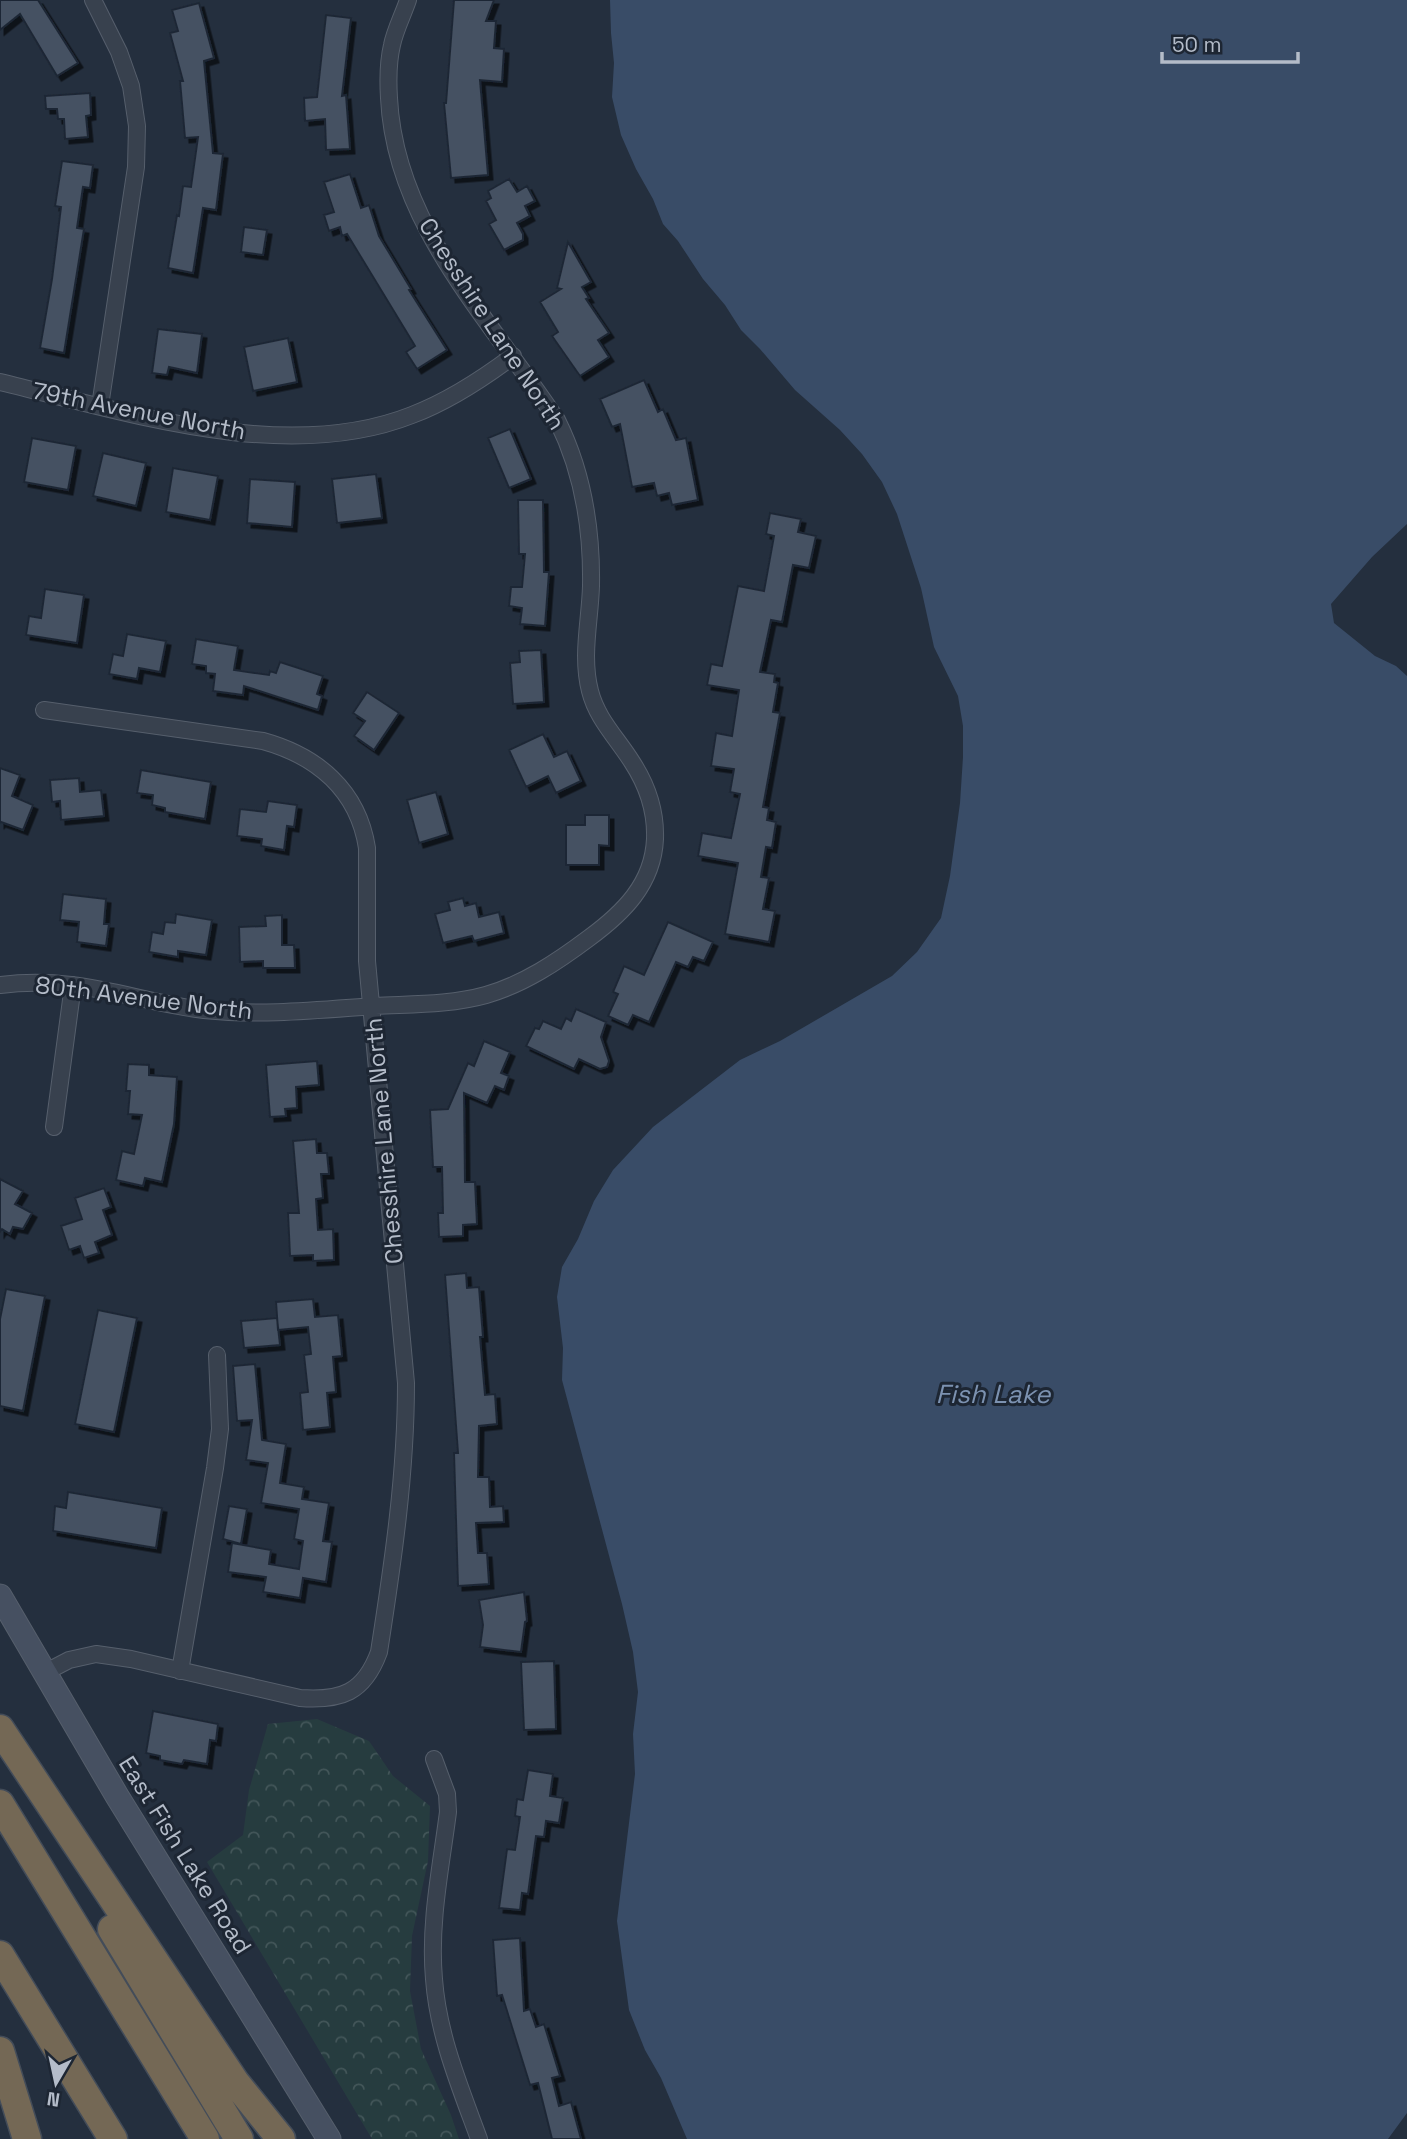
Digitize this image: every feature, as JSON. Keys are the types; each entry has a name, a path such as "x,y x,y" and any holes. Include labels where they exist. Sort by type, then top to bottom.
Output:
{"highway":[{"path":"6,1738 235,2081 281,2139"},
{"path":"6,1738 33,1799 239,2139"},
{"path":"0,1804 205,2139"},
{"path":"0,1955 113,2139"},
{"path":"0,2051 27,2139"},
{"path":"235,2081 266,2139"}],"street":[{"path":"93,0 119,52 131,86 136,126 136,167 100,406"},
{"name":"Chesshire Lane North","path":"180,1671 300,1698 320,1699 351,1692 373,1668 379,1652 398,1527 406,1433 406,1383 371,1006 445,1003 486,995 526,979 562,958 611,921 631,902 646,878 655,839 653,807 645,784 600,717 591,696 586,673 591,586 589,532 579,473 569,443 557,420 429,234 400,163 390,124 388,85 391,46 408,0"},
{"name":"79th Avenue North","path":"0,382 159,420 213,430 268,435 334,432 359,429 412,415 483,379 513,356"},
{"path":"44,710 262,741 303,756 323,769 347,796 365,832 368,866 366,936 371,1006"},
{"name":"80th Avenue North","path":"0,985 73,985 203,1010 266,1013 371,1006"},
{"path":"54,1127 73,985"},
{"path":"44,1673 69,1660 96,1654 180,1671 215,1468 219,1429 217,1355"},
{"name":"East Fish Lake Road","path":"0,1596 117,1796 329,2139"},
{"path":"434,1759 447,1794 449,1812 433,1937 434,1978 440,2019 451,2062 479,2139"}],"green space":[{"path":"317,1719 369,1741 393,1776 430,1806 428,1861 412,1936 410,1991 421,2049 459,2139 372,2139 207,1862 243,1835 249,1790 268,1724"}],"water":[{"name":"Fish Lake","path":"610,0 1407,0 1407,524 1372,557 1331,604 1334,623 1375,656 1396,666 1407,676 1407,2113 1388,2139 687,2139 629,2010 617,1921 635,1774 633,1734 638,1692 633,1652 622,1604 562,1380 563,1348 557,1297 562,1267 578,1239 594,1201 613,1170 653,1127 740,1060 780,1041 892,976 917,952 941,918 950,876 960,803 963,726 958,696 934,647 921,588 897,514 882,482 840,430 795,390 741,330 663,224 636,169 621,135 612,97 614,63"}],"building":[{"path":"0,0 38,0 78,63 57,76 20,14 0,30"},
{"path":"454,0 494,0 486,21 496,21 494,48 504,49 502,82 480,80 488,175 451,178 444,103"},
{"path":"199,3 214,58 204,61 213,153 223,154 216,210 203,208 193,273 168,268 183,186 191,187 198,137 185,138 180,81 183,81 170,33 178,31 172,10"},
{"path":"326,15 351,18 342,96 346,95 350,149 326,150 325,119 305,121 304,98 317,97"},
{"path":"90,93 91,115 86,116 88,137 65,139 64,119 58,119 57,109 46,109 45,96"},
{"path":"62,161 93,165 90,188 83,187 77,228 84,229 64,353 40,348 61,207 55,206"},
{"path":"350,174 361,208 369,205 379,236 447,350 417,369 406,352 415,346 347,234 342,236 340,227 329,231 324,215 334,212 324,182"},
{"path":"509,179 517,192 527,186 535,201 525,206 530,216 517,223 523,240 504,250 489,224 496,220 486,201 491,198 488,191"},
{"path":"244,227 267,230 263,255 241,252"},
{"path":"568,242 591,282 582,287 589,298 586,299 609,333 598,340 609,357 580,376 552,336 558,332 540,302 561,289 557,288"},
{"path":"158,329 202,334 197,373 169,367 167,375 152,373"},
{"path":"288,338 297,382 253,391 244,347"},
{"path":"644,380 658,412 663,409 676,440 686,438 698,500 672,505 669,493 657,496 654,483 632,487 620,424 612,427 600,399"},
{"path":"510,429 531,479 509,488 488,438"},
{"path":"32,438 76,446 68,490 24,482"},
{"path":"103,453 146,463 136,506 93,496"},
{"path":"173,468 218,476 210,520 166,512"},
{"path":"376,474 382,518 337,523 332,479"},
{"path":"250,479 295,482 292,527 247,523"},
{"path":"518,500 543,500 544,572 549,572 545,626 520,624 522,608 509,606 511,587 522,587 525,554 519,554"},
{"path":"770,513 801,519 798,532 816,536 809,568 793,565 782,622 771,620 760,672 775,674 774,682 778,683 773,712 780,713 763,807 769,808 767,820 776,822 772,848 766,847 761,877 769,878 763,909 775,911 769,942 725,934 738,863 698,856 702,833 731,838 740,794 730,792 734,769 711,766 716,733 732,736 739,690 707,685 711,664 722,666 738,586 764,591 774,536 766,534"},
{"path":"45,589 84,595 77,643 26,635 29,616 41,618"},
{"path":"127,634 166,641 160,672 139,668 137,679 109,674 113,654 123,656"},
{"path":"196,639 238,646 234,670 269,675 270,671 276,673 280,662 323,676 317,694 322,696 318,710 244,686 243,695 213,691 215,674 206,673 206,666 192,664"},
{"path":"541,650 544,702 513,704 510,663 520,662 519,651"},
{"path":"367,692 399,713 374,750 354,736 365,721 353,713"},
{"path":"543,734 554,757 567,751 581,781 556,793 548,776 526,787 509,750"},
{"path":"0,768 20,775 12,796 33,805 23,830 0,823"},
{"path":"141,770 211,782 205,819 165,812 165,808 152,805 153,795 137,793"},
{"path":"79,778 80,792 101,790 104,816 61,820 60,801 52,802 50,780"},
{"path":"436,792 448,834 419,843 407,800"},
{"path":"268,801 297,805 294,827 287,826 284,850 261,846 262,839 237,836 240,809 266,812"},
{"path":"585,815 609,815 609,846 599,845 599,865 566,865 566,825 585,825"},
{"path":"63,894 106,899 104,924 109,924 106,946 77,942 79,922 60,920"},
{"path":"463,898 465,906 476,903 479,917 499,912 504,933 474,941 472,936 443,943 435,914 450,910 448,902"},
{"path":"176,914 212,920 206,955 178,951 178,957 149,952 152,932 163,934 165,922 175,923"},
{"path":"282,915 282,945 294,945 295,968 263,968 263,961 240,962 239,927 266,926 265,916"},
{"path":"668,922 713,942 704,961 693,957 688,967 676,962 649,1022 633,1015 628,1025 608,1016 618,994 613,992 624,966 644,975"},
{"path":"576,1009 606,1022 601,1037 609,1061 607,1067 600,1069 579,1059 574,1069 526,1046 535,1028 539,1029 543,1021 561,1029 566,1018 571,1021"},
{"path":"484,1041 510,1052 501,1073 509,1076 504,1090 495,1086 487,1103 464,1093 465,1182 475,1182 477,1224 463,1225 463,1236 439,1237 438,1213 443,1213 442,1167 433,1167 430,1110 448,1109 468,1063 474,1066"},
{"path":"317,1061 319,1085 296,1087 297,1108 285,1109 286,1116 270,1117 266,1065"},
{"path":"128,1064 149,1065 149,1075 177,1077 174,1124 162,1182 145,1178 143,1186 116,1180 122,1151 134,1154 142,1115 128,1114"},
{"path":"316,1139 317,1153 327,1153 329,1174 321,1174 323,1198 316,1199 318,1230 333,1229 334,1260 313,1261 313,1255 290,1256 288,1213 299,1213 293,1141"},
{"path":"0,1179 23,1191 15,1204 32,1213 23,1229 13,1227 10,1234 2,1229 0,1232"},
{"path":"104,1188 111,1207 103,1210 112,1235 95,1242 99,1253 84,1258 80,1246 69,1250 61,1226 82,1219 75,1198"},
{"path":"466,1273 467,1288 479,1287 485,1395 495,1394 497,1424 479,1426 478,1477 489,1477 490,1507 503,1506 504,1522 476,1523 478,1553 487,1553 489,1584 458,1586 454,1453 458,1453 445,1275"},
{"path":"6,1289 45,1296 23,1411 0,1406 0,1319"},
{"path":"313,1299 315,1317 338,1315 342,1356 333,1357 336,1392 327,1393 330,1427 303,1430 300,1393 308,1392 304,1355 311,1354 308,1327 278,1330 276,1302"},
{"path":"98,1310 137,1318 114,1432 75,1424"},
{"path":"277,1318 280,1345 244,1348 241,1321"},
{"path":"255,1364 262,1440 286,1444 280,1483 304,1487 302,1499 329,1503 323,1541 332,1542 326,1582 303,1578 300,1598 263,1592 266,1577 228,1572 232,1543 271,1550 269,1564 299,1569 303,1541 294,1539 299,1509 261,1503 268,1463 246,1460 252,1420 237,1421 233,1366"},
{"path":"68,1492 162,1508 156,1548 53,1531 55,1506 66,1508"},
{"path":"229,1506 247,1509 241,1544 223,1539"},
{"path":"524,1592 527,1621 521,1652 480,1647 483,1625 479,1600"},
{"path":"554,1661 556,1729 524,1730 521,1662"},
{"path":"153,1711 218,1724 216,1741 210,1740 207,1764 184,1760 182,1764 160,1760 160,1756 146,1753"},
{"path":"528,1770 553,1774 550,1796 563,1798 559,1823 546,1821 544,1837 536,1836 528,1894 522,1893 520,1910 499,1908 507,1849 515,1850 520,1817 515,1816 517,1799 523,1800"},
{"path":"520,1938 524,2011 530,2009 536,2027 544,2024 560,2076 552,2078 559,2106 571,2102 581,2139 552,2139 538,2083 530,2085 502,1995 497,1996 493,1940"}]}
